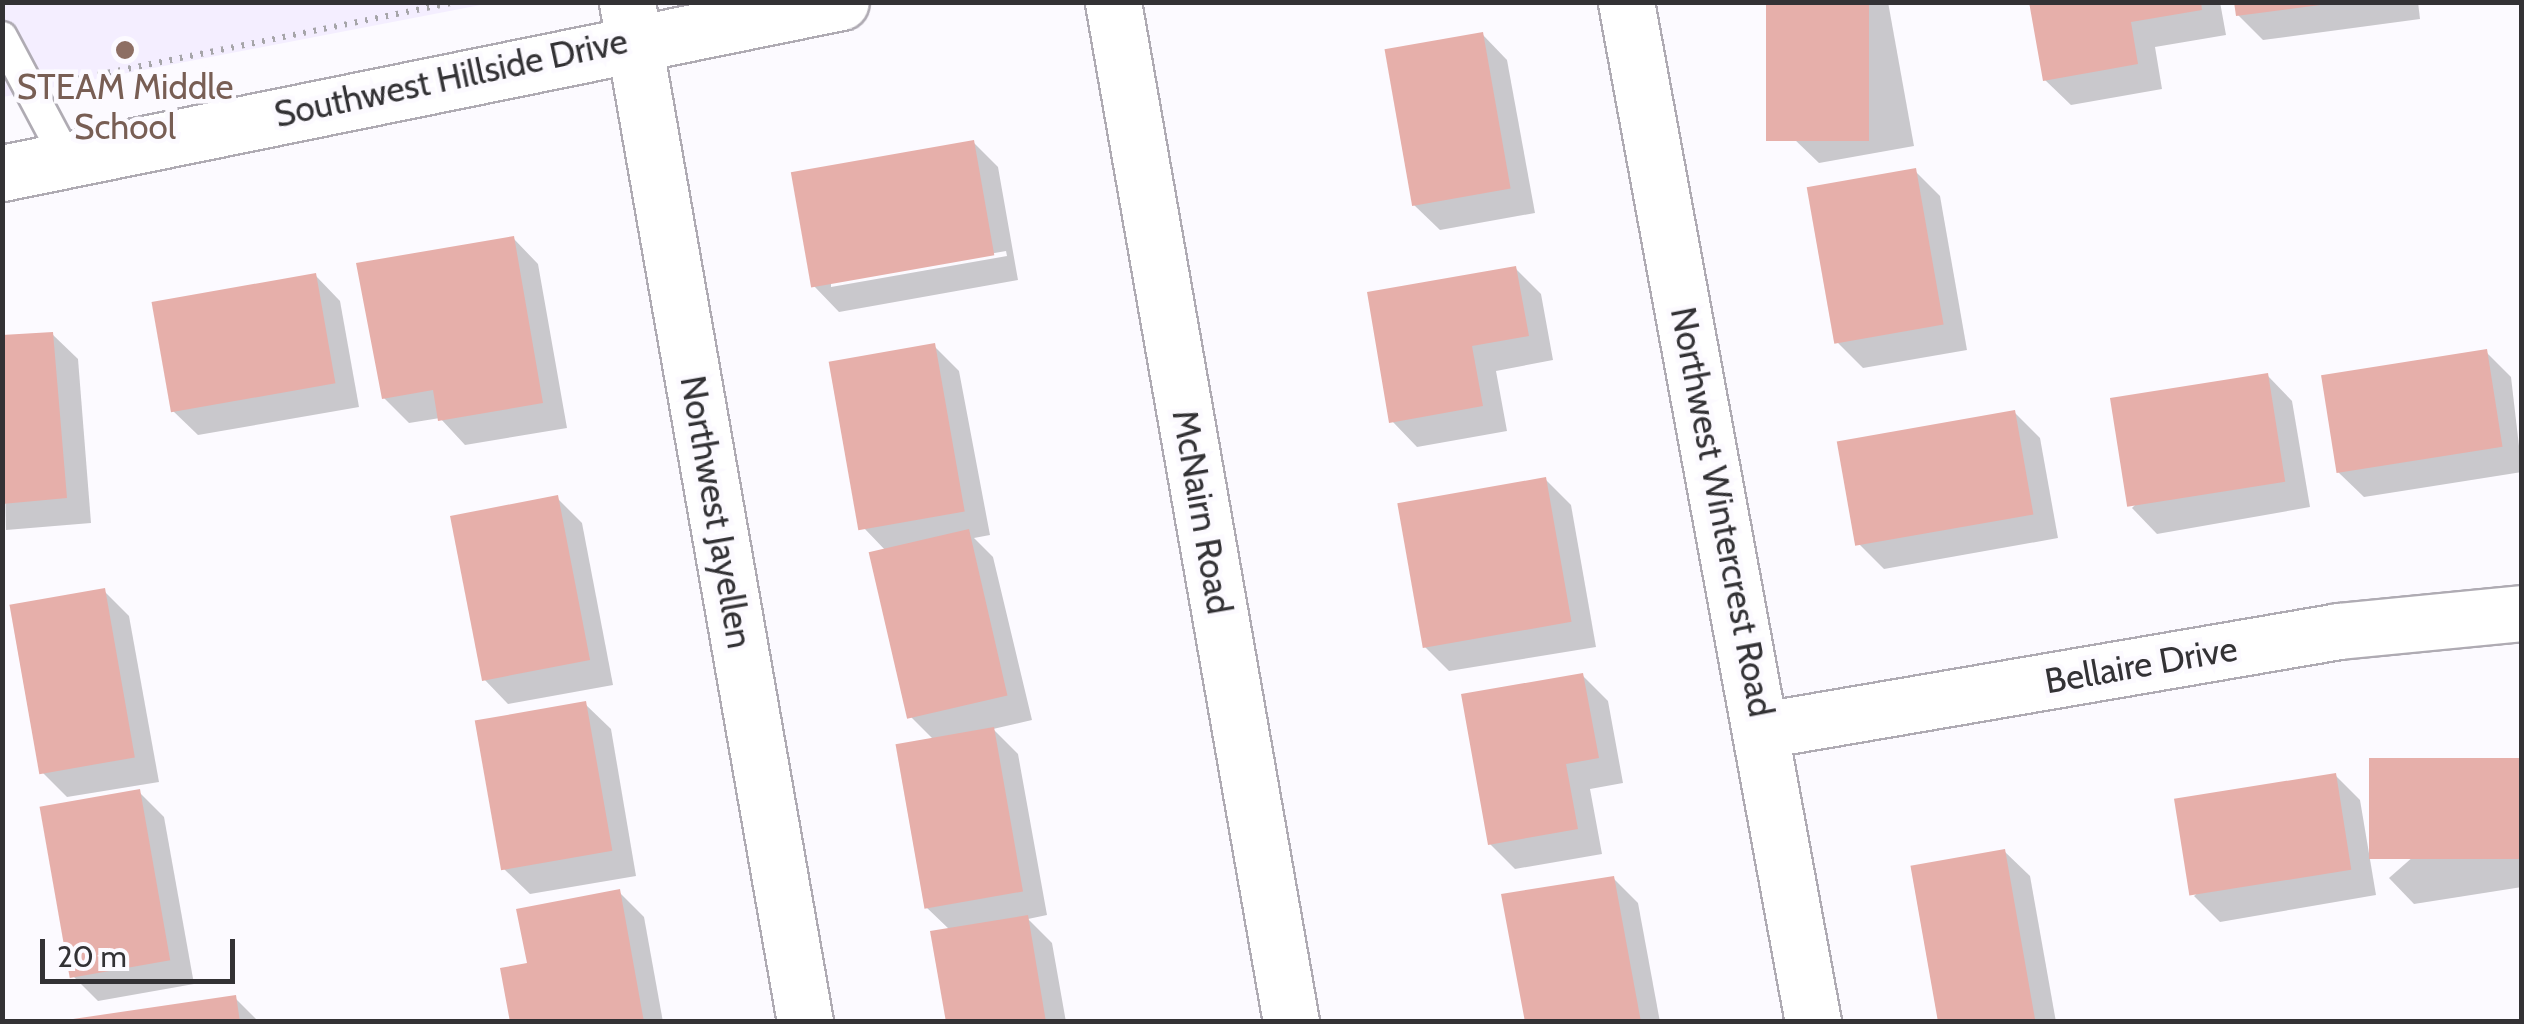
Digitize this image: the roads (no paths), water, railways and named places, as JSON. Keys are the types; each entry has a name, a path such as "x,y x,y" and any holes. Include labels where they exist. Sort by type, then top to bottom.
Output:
{"street":[{"name":"Southwest Hillside Drive","path":"2,173 630,21 841,2"},
{"name":"McNairn Road","path":"1113,2 1291,1022"},
{"name":"Northwest Wintercrest Road","path":"1626,2 1763,730 1813,1022"},
{"name":"Northwest Jayellen","path":"630,21 804,1022"},
{"name":"Bellaire Drive","path":"1763,730 2340,632 2522,613"}],"lane":[{"path":"2,37 67,159"}],"place":[{"name":"STEAM Middle School","path":"125,50"}]}
